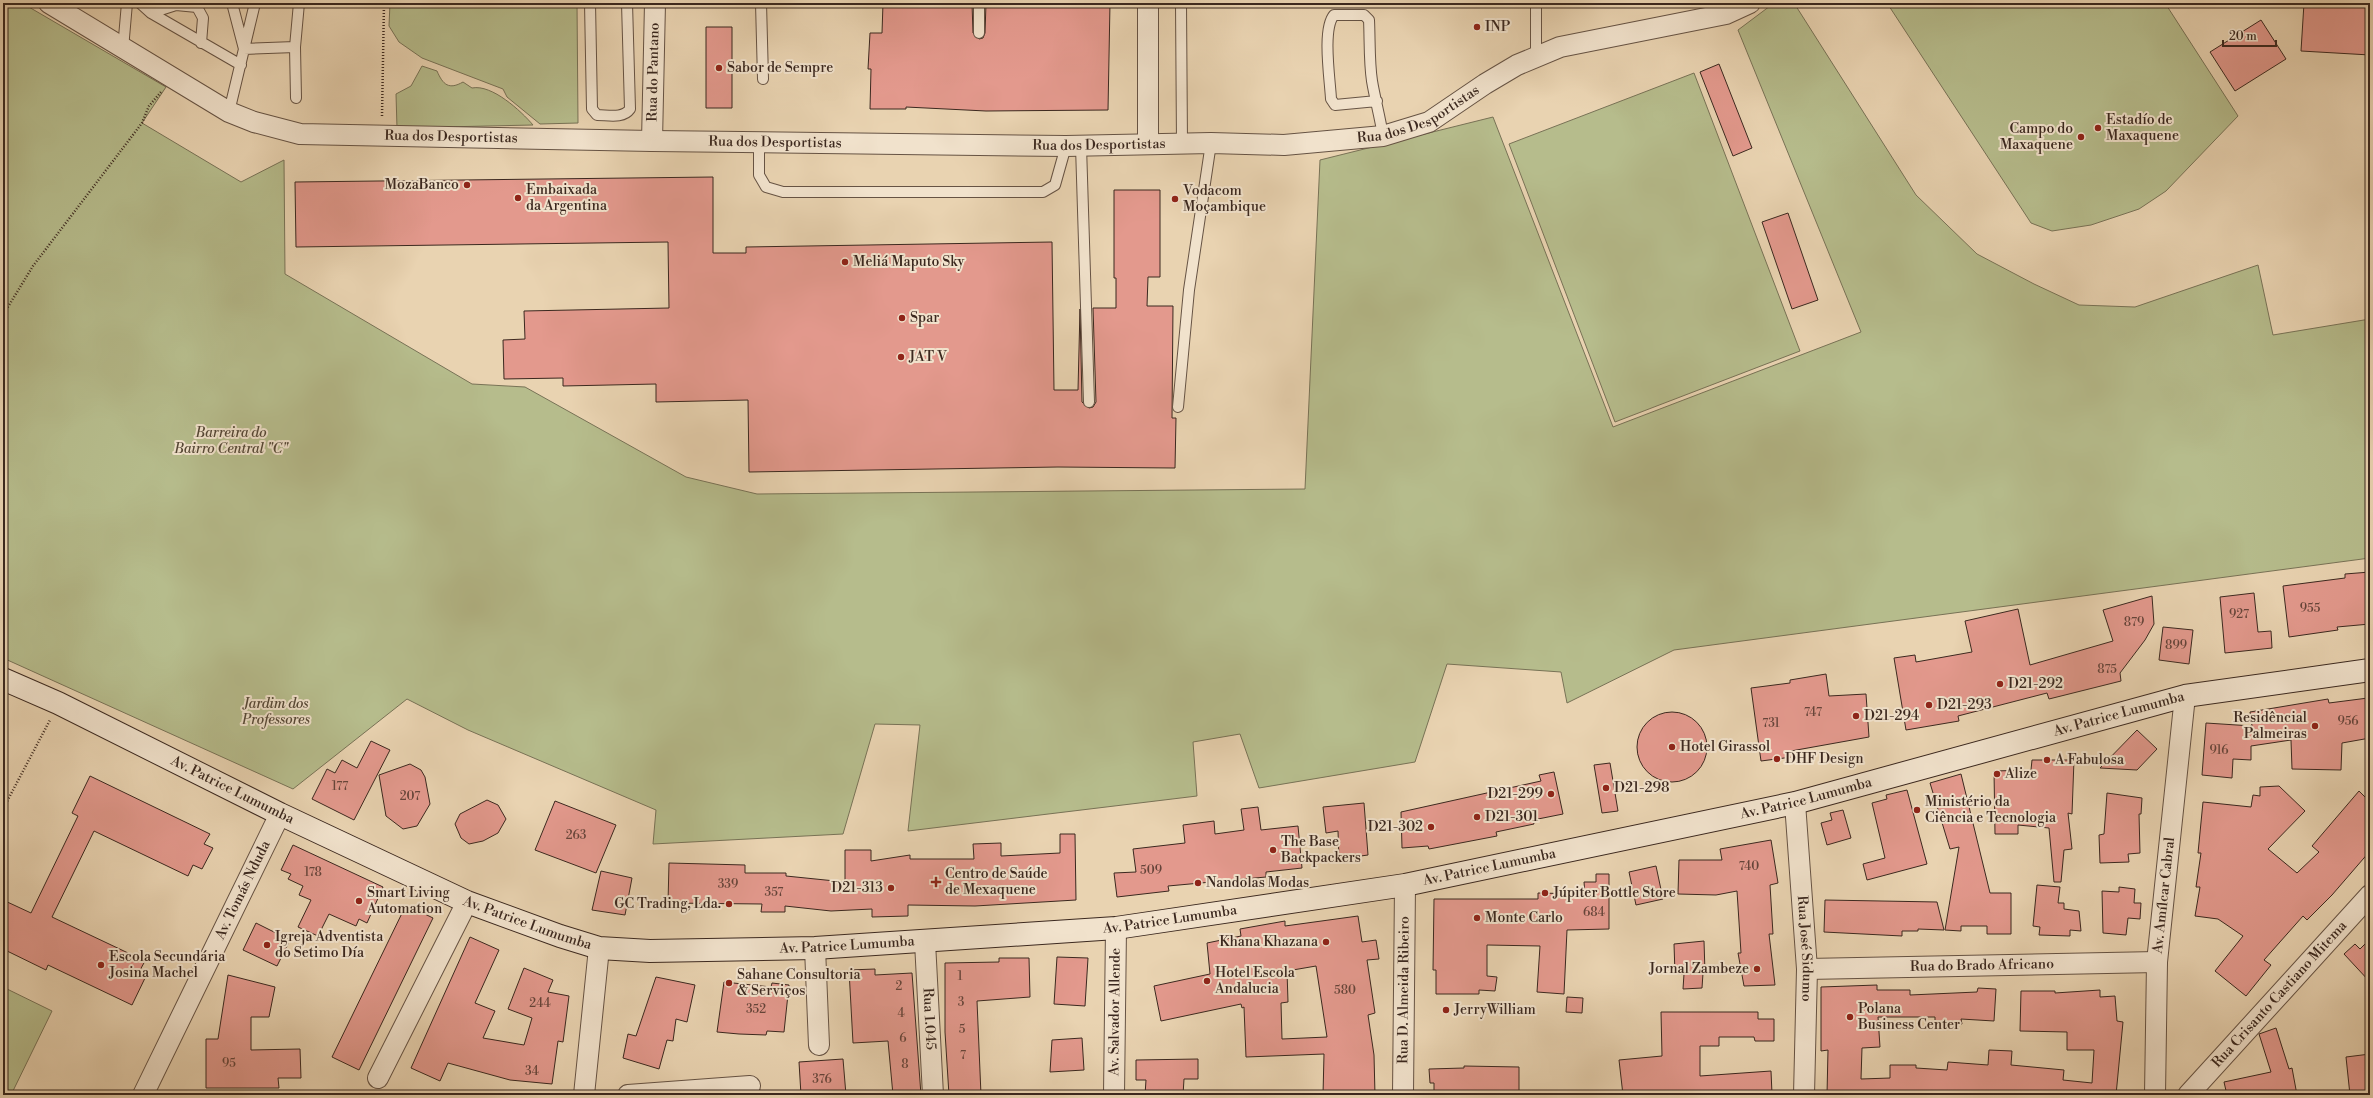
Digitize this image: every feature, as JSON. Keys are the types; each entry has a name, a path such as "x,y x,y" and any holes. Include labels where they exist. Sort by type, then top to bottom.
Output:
{"main road":[{"name":"Av. Patrice Lumumba","path":"3,679 58,703 280,814 466,902 560,936 599,948 650,951 815,948 925,942 1116,928 1405,885 1795,803 2185,696 2370,670"}],"street":[{"name":"Rua dos Desportistas","path":"49,3 229,112 254,122 300,134 652,141 1073,146 1211,143 1284,145 1383,136 1429,122 1516,65 1560,47 1726,14 1750,3"},
{"name":"Rua do Pantano","path":"652,141 655,3"},
{"path":"1148,3 1148,144"},
{"name":"Av. Amílcar Cabral","path":"2155,1095 2157,962 2185,696"},
{"name":"Rua José Sidumo","path":"1795,803 1807,969 1804,1095"},
{"name":"Av. Tomás Nduda","path":"143,1095 280,814"},
{"name":"Rua D. Almeida Ribeiro","path":"1402,1095 1405,885"},
{"name":"Rua Crisanto Castiano Mitema","path":"2188,1095 2370,894"},
{"path":"378,1078 466,902"},
{"name":"Av. Salvador Allende","path":"1114,1095 1116,928"},
{"name":"Rua 1.045","path":"925,942 933,1095"},
{"path":"584,1095 599,948"},
{"path":"815,948 819,1045"},
{"name":"Rua do Brado Africano","path":"1807,969 2157,962"},
{"path":"628,1095 750,1086"}],"lane":[{"path":"123,48 127,3"},
{"path":"140,3 151,13 240,65"},
{"path":"232,3 244,49"},
{"path":"229,112 255,3"},
{"path":"296,98 295,47 299,3"},
{"path":"590,3 592,108 597,115 622,115 627,113 630,109 627,3"},
{"path":"761,3 763,79"},
{"path":"979,3 979,33"},
{"path":"1181,3 1182,144"},
{"path":"1536,3 1536,57"},
{"path":"151,13 176,5 197,7 203,18 201,43"},
{"path":"1377,101 1335,105 1331,98 1328,40 1329,20 1334,15 1364,15 1369,20 1372,81 1377,101 1383,136"},
{"path":"244,49 295,47"},
{"path":"759,142 759,175 766,187 783,192 1044,192 1055,185 1073,146"},
{"path":"1178,407 1189,290 1211,143"},
{"path":"1073,146 1089,402"}],"path":[{"path":"382,136 384,3"},
{"path":"3,315 33,266 142,123 149,106"},
{"path":"3,809 58,703"}],"green space":[{"name":"Barreira do Bairro Central \"C\"","path":"3,3 22,3 166,87 142,123 241,182 284,160 285,274 472,384 525,387 686,477 757,494 1305,489 1320,160 1493,117 1613,427 1861,332 1738,30 1774,3 1794,3 1916,195 1977,254 2034,284 2079,305 2135,307 2258,265 2273,335 2370,319 2370,558 1674,650 1567,703 1561,672 1447,664 1415,762 1259,788 1240,734 1193,742 1197,796 908,831 920,725 875,724 843,834 653,844 656,810 468,730 407,699 293,789 3,658"},
{"path":"390,3 577,3 578,123 540,124 507,97 503,89 422,58 399,42 389,26"},
{"name":"Campo do Maxaquene","path":"1887,3 2165,3 2238,116 2166,191 2139,209 2091,225 2052,231 2031,223"},
{"path":"422,66 437,71 444,83 447,85 454,86 463,82 472,88 480,88 497,94 514,106 533,125 397,128 396,94 411,86"},
{"path":"1694,73 1800,351 1615,422 1509,144"},
{"path":"5,988 52,1011 11,1095 3,1095 3,993"}],"building":[{"path":"883,3 972,3 973,33 979,39 983,38 985,33 986,3 1110,3 1108,110 986,111 906,107 906,109 870,109 871,69 868,69 870,33 882,33"},
{"path":"2304,3 2370,3 2370,55 2301,51"},
{"path":"2261,20 2286,59 2235,91 2210,52"},
{"name":"Sabor de Sempre","path":"706,27 732,27 732,108 706,108"},
{"path":"1719,64 1752,148 1733,156 1700,72"},
{"path":"713,177 713,253 746,253 746,247 1052,242 1054,390 1078,390 1080,309 1082,402 1089,408 1093,407 1096,402 1093,308 1116,308 1116,278 1114,278 1114,190 1160,190 1160,277 1148,277 1147,306 1173,306 1172,418 1176,418 1175,468 1058,467 749,472 748,400 656,402 656,384 563,386 563,378 504,379 503,340 525,339 524,311 669,308 668,242 296,247 295,182"},
{"path":"1788,213 1818,300 1792,309 1762,222"},
{"path":"2370,572 2370,624 2337,627 2338,630 2289,637 2283,586 2345,578 2345,574"},
{"path":"2254,593 2258,632 2271,631 2272,648 2225,653 2220,597"},
{"path":"2152,596 2154,624 2145,640 2120,673 2121,681 2049,699 2047,693 1958,716 1959,721 1906,730 1894,658 1915,655 1916,662 1972,652 1965,621 2018,609 2030,665 2113,641 2103,610"},
{"path":"2163,627 2193,630 2189,664 2159,660"},
{"path":"1826,674 1829,696 1866,694 1869,737 1791,751 1792,757 1761,761 1751,688 1790,683 1790,680"},
{"path":"2368,698 2370,738 2342,743 2341,770 2292,769 2291,740 2251,746 2251,760 2233,759 2232,778 2202,775 2206,723 2252,726 2250,712 2328,699 2329,703"},
{"name":"Hotel Girassol","path":"1672,712 1685,715 1697,722 1704,734 1707,747 1704,760 1697,772 1685,779 1672,782 1659,779 1647,772 1640,760 1637,747 1640,734 1647,722 1659,715"},
{"path":"2137,730 2157,749 2137,770 2100,768"},
{"path":"371,741 390,750 354,820 312,799 327,769 335,773 342,760 357,768"},
{"path":"2032,760 2074,760 2072,814 2068,813 2072,849 2064,850 2061,882 2054,882 2049,828 2018,825 2018,834 1995,834 1994,771 2031,770"},
{"name":"D21-298","path":"1610,763 1618,811 1602,813 1594,765"},
{"path":"410,764 421,770 425,777 430,804 417,826 403,829 386,816 379,775"},
{"path":"1554,772 1563,814 1533,820 1534,824 1496,832 1497,836 1429,849 1428,846 1402,848 1401,812 1541,781 1539,775"},
{"path":"1961,774 1990,893 2011,893 2011,934 1987,934 1987,926 1961,926 1961,931 1945,930 1959,847 1950,849 1930,783"},
{"name":"Escola Secundária Josina Machel","path":"90,776 210,834 204,844 213,848 202,869 193,865 188,876 94,831 52,917 145,961 139,972 146,976 132,1005 48,965 46,970 3,949 3,900 31,913 78,816 72,813"},
{"path":"2279,786 2305,811 2268,849 2297,873 2319,852 2312,846 2359,791 2370,802 2370,851 2332,895 2307,920 2303,916 2264,960 2271,965 2246,996 2215,971 2243,936 2218,919 2195,916 2200,887 2196,887 2201,853 2198,853 2203,802 2251,807 2253,795 2260,796 2260,787"},
{"path":"1907,790 1927,864 1867,880 1863,864 1885,858 1872,803 1887,799 1886,795"},
{"path":"2107,793 2142,798 2141,814 2139,814 2140,853 2128,854 2129,862 2100,863 2099,835 2104,834"},
{"path":"487,800 498,805 506,819 498,833 483,841 469,844 461,838 455,824 460,814"},
{"path":"555,801 616,825 596,873 535,850"},
{"path":"1364,803 1368,855 1339,859 1338,831 1326,833 1323,807"},
{"path":"1258,807 1261,830 1298,826 1302,868 1266,872 1266,877 1168,886 1169,891 1117,897 1114,873 1136,872 1133,849 1185,843 1183,825 1214,821 1215,834 1244,830 1241,809"},
{"path":"1843,810 1851,838 1827,845 1821,823 1832,820 1830,813"},
{"path":"1060,834 1075,834 1076,900 975,906 908,905 908,916 872,917 872,909 831,911 785,906 785,912 761,912 762,904 668,903 669,863 745,865 745,873 786,873 786,876 845,882 845,850 871,850 871,861 910,855 910,859 974,859 973,844 1001,843 1001,856 1060,853"},
{"path":"1771,840 1778,883 1770,885 1773,934 1769,934 1775,985 1744,986 1738,953 1741,953 1737,891 1716,895 1678,894 1679,860 1722,860 1720,849"},
{"path":"293,845 383,887 367,923 359,919 356,926 329,914 318,936 298,927 311,900 299,895 303,886 288,879 291,874 281,870"},
{"path":"1656,866 1663,899 1636,905 1629,872"},
{"path":"601,871 632,878 625,915 592,910"},
{"path":"1596,874 1609,874 1609,929 1567,930 1564,994 1537,992 1540,946 1487,945 1487,976 1497,977 1495,991 1479,990 1479,994 1436,994 1436,970 1433,970 1434,899 1538,899 1538,893 1585,894 1584,882 1596,882"},
{"path":"2037,885 2060,887 2058,903 2064,903 2064,909 2079,911 2081,931 2070,930 2070,936 2039,935 2040,927 2033,926"},
{"path":"2119,887 2135,889 2134,903 2141,903 2140,919 2128,918 2126,935 2103,933 2102,891 2119,892"},
{"path":"1825,900 1937,902 1944,930 1918,929 1918,931 1902,931 1902,936 1824,932"},
{"path":"406,905 433,918 359,1070 332,1057"},
{"path":"1358,916 1362,942 1376,940 1379,959 1367,960 1375,1013 1368,1015 1374,1055 1375,1095 1323,1095 1324,1054 1246,1057 1244,1007 1242,1008 1241,1004 1161,1021 1154,986 1210,974 1207,943 1241,936 1240,929 1285,921 1285,926","holes":["1316,966 1327,1037 1282,1039 1281,1003 1288,1002 1287,971"]},
{"name":"Igreja Adventista do Setimo Día","path":"256,923 290,940 277,966 243,950"},
{"path":"470,937 499,950 475,1003 495,1011 483,1038 524,1045 532,1018 508,1009 524,968 553,980 548,992 569,996 563,1042 558,1041 552,1084 510,1080 448,1063 440,1081 411,1068"},
{"path":"2370,939 2370,982 2344,954 2355,944 2360,949"},
{"path":"1704,941 1705,973 1703,973 1702,988 1683,989 1684,974 1675,974 1674,944"},
{"path":"1057,957 1088,958 1085,1006 1054,1004"},
{"path":"999,958 1029,958 1030,997 977,1001 981,1095 949,1095 945,1032 945,963 999,962"},
{"path":"875,969 875,975 912,973 921,1095 893,1095 888,1041 853,1043 849,970"},
{"path":"228,975 275,987 269,1017 251,1017 251,1050 300,1049 301,1078 278,1078 279,1088 206,1088 206,1039 218,1039"},
{"path":"656,977 695,985 687,1022 676,1019 673,1041 667,1040 659,1069 623,1058 628,1034 636,1036"},
{"path":"724,982 771,987 772,983 789,985 784,1032 767,1031 766,1035 717,1032"},
{"path":"1877,985 1877,990 1910,990 1910,995 1977,992 1978,988 1996,989 1994,1021 1961,1019 1962,1024 1935,1025 1935,1017 1878,1017 1880,1047 1862,1048 1861,1079 1890,1078 1890,1065 1916,1065 1916,1068 1947,1070 1948,1062 1988,1065 1989,1050 2012,1051 2011,1065 2064,1070 2063,1080 2092,1083 2094,1050 2067,1050 2067,1032 2020,1031 2021,991 2055,991 2055,993 2100,990 2100,997 2115,996 2117,1021 2123,1022 2116,1095 2027,1095 1961,1091 1961,1095 1827,1095 1828,1050 1821,1051 1821,987"},
{"path":"1567,997 1583,998 1582,1013 1566,1012"},
{"path":"1661,1012 1758,1012 1758,1019 1774,1019 1774,1041 1755,1041 1754,1037 1719,1037 1719,1046 1700,1046 1700,1076 1771,1071 1772,1094 1623,1095 1619,1060 1662,1056"},
{"path":"2276,1028 2289,1069 2292,1068 2297,1095 2227,1095 2224,1082 2271,1072 2259,1034"},
{"path":"1082,1038 1084,1070 1050,1072 1052,1040"},
{"path":"2370,1054 2370,1095 2350,1095 2346,1057"},
{"path":"843,1059 846,1095 801,1095 799,1062"},
{"path":"1198,1059 1198,1079 1184,1079 1183,1095 1145,1095 1146,1080 1136,1080 1136,1060"},
{"path":"1464,1066 1519,1067 1519,1095 1444,1095 1444,1092 1434,1092 1434,1083 1430,1083 1429,1069 1464,1068"}],"place":[{"name":"INP","path":"1477,27"},
{"name":"Sabor de Sempre","path":"719,68"},
{"name":"Estadío de Maxaquene","path":"2098,128"},
{"name":"Campo do Maxaquene","path":"2081,137"},
{"name":"MozaBanco","path":"467,185"},
{"name":"Embaixada da Argentina","path":"518,198"},
{"name":"Vodacom Moçambique","path":"1175,199"},
{"name":"Meliá Maputo Sky","path":"845,262"},
{"name":"Spar","path":"902,318"},
{"name":"JAT V","path":"901,357"},
{"name":"D21-292","path":"2000,684"},
{"name":"D21-293","path":"1929,705"},
{"name":"D21-294","path":"1856,716"},
{"name":"Residêncial Palmeiras","path":"2315,726"},
{"name":"Hotel Girassol","path":"1672,747"},
{"name":"DHF Design","path":"1777,759"},
{"name":"A Fabulosa","path":"2047,760"},
{"name":"Alize","path":"1997,774"},
{"name":"D21-298","path":"1606,788"},
{"name":"D21-299","path":"1551,794"},
{"name":"Ministério da Ciência e Tecnologia","path":"1917,810"},
{"name":"D21-301","path":"1477,817"},
{"name":"D21-302","path":"1431,827"},
{"name":"The Base Backpackers","path":"1273,850"},
{"name":"Centro de Saúde de Mexaquene","path":"936,882"},
{"name":"Nandolas Modas","path":"1198,883"},
{"name":"D21-313","path":"891,888"},
{"name":"Júpiter Bottle Store","path":"1545,893"},
{"name":"Smart Living Automation","path":"359,901"},
{"name":"GC Trading, Lda.","path":"729,904"},
{"name":"Monte Carlo","path":"1477,918"},
{"name":"Khana Khazana","path":"1326,942"},
{"name":"Igreja Adventista do Setimo Día","path":"267,945"},
{"name":"Escola Secundária Josina Machel","path":"101,965"},
{"name":"Jornal Zambeze","path":"1757,969"},
{"name":"Hotel Escola Andalucia","path":"1207,981"},
{"name":"Sahane Consultoria & Serviços","path":"729,983"},
{"name":"JerryWilliam","path":"1446,1010"},
{"name":"Polana Business Center","path":"1850,1017"}],"park label":[{"name":"Jardim dos Professores","path":"276,712"}]}
